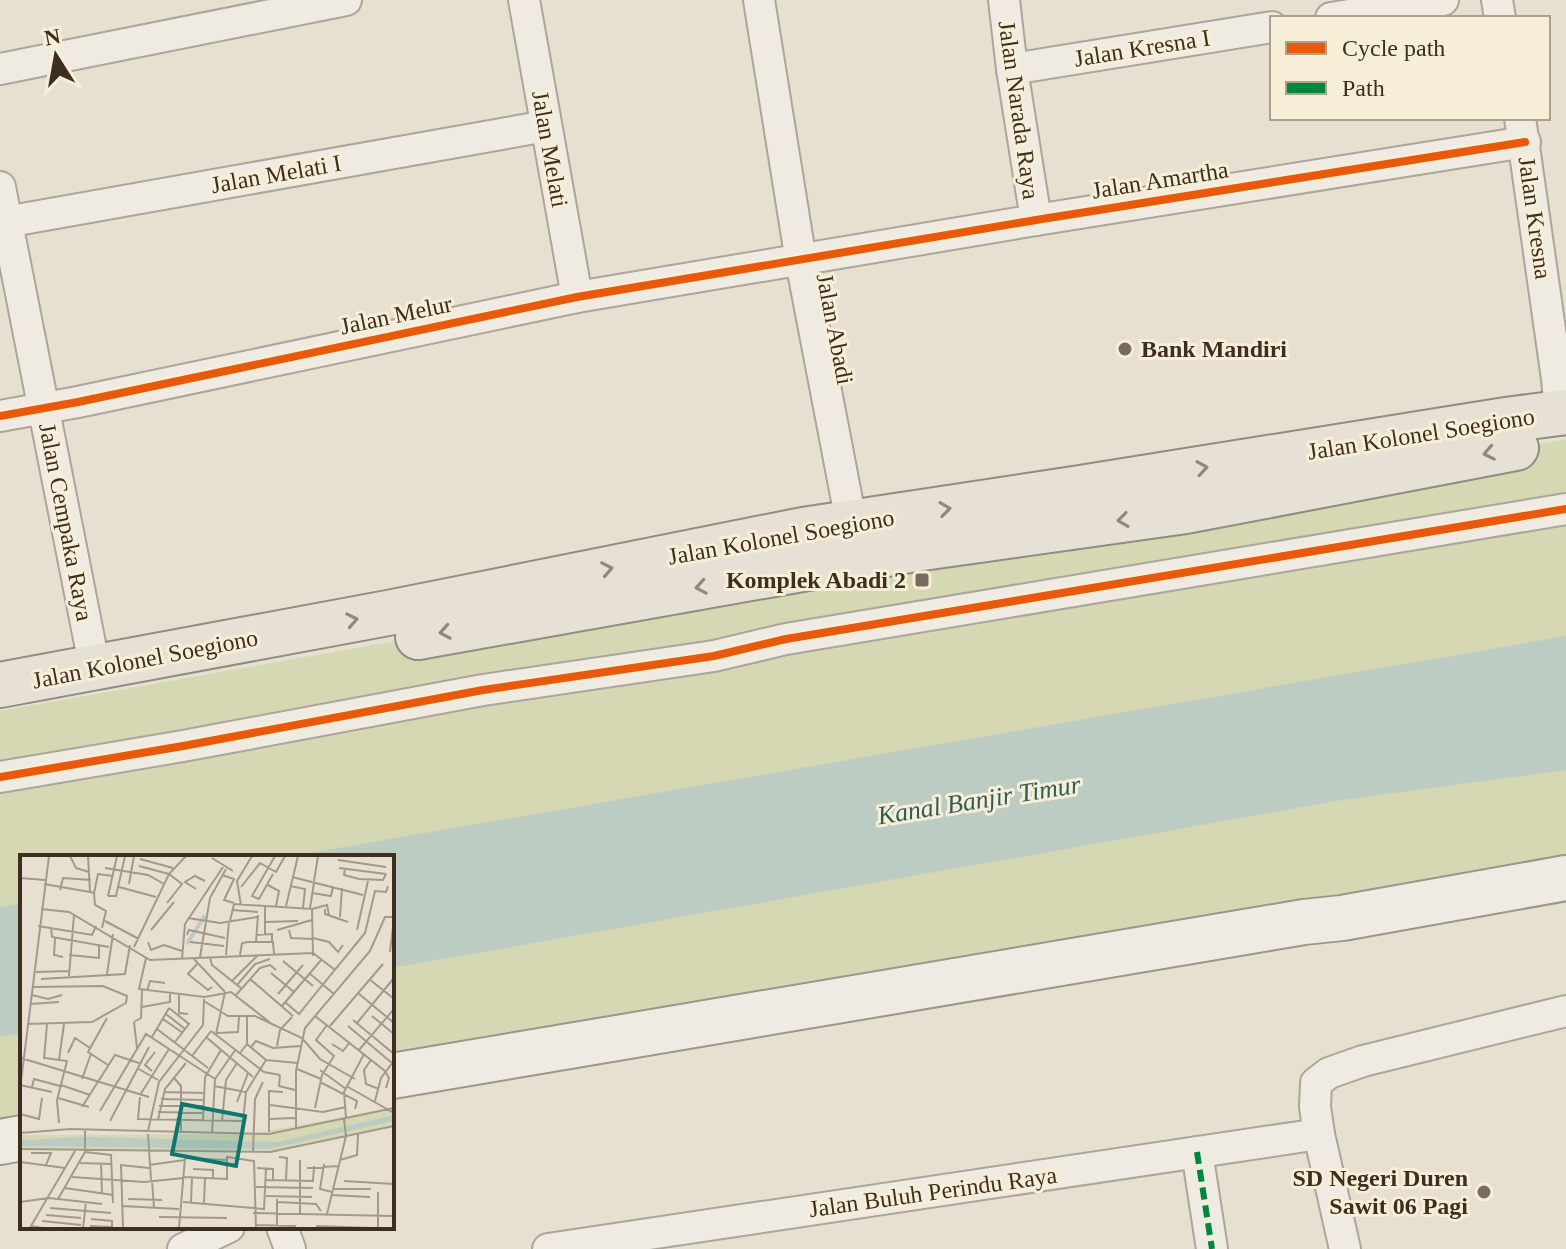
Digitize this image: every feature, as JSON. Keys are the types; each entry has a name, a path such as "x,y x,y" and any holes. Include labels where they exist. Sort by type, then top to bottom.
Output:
{"main road":[{"name":"Jalan Kolonel Soegiono","path":"0,685 388,613 766,537 854,541 915,549 1186,511 1564,421"},
{"name":"Jalan Kolonel Soegiono","path":"0,711 854,541"}],"street":[{"path":"0,69 346,0"},
{"name":"Jalan Melati","path":"524,0 577,297"},
{"name":"Jalan Abadi","path":"759,0 801,261 854,541"},
{"name":"Jalan Narada Raya","path":"1004,0 1036,220"},
{"path":"1343,16 1443,0"},
{"name":"Jalan Kresna I","path":"1012,69 1270,27"},
{"name":"Jalan Melati I","path":"3,222 546,126"},
{"name":"Jalan Amartha","path":"801,261 1522,130"},
{"name":"Jalan Kresna","path":"1522,130 1564,421"},
{"name":"Jalan Cempaka Raya","path":"0,187 3,222 95,669"},
{"name":"Jalan Melur","path":"0,416 577,297 801,261"},
{"path":"0,777 483,690 714,656 786,639 1566,509"},
{"path":"394,1076 1566,878"},
{"path":"1345,1249 1319,1134 1316,1083 1329,1073 1363,1061 1566,1011"},
{"name":"Jalan Buluh Perindu Raya","path":"548,1249 1319,1134"},
{"path":"0,1142 20,1138"},
{"path":"1197,1152 1212,1249"},
{"path":"183,1249 225,1229"},
{"path":"283,1229 290,1249"}],"green space":[{"path":"1566,439 1566,509 0,776 0,711 915,549 1186,511"},
{"path":"1566,512 1566,877 394,1076 394,855 20,855 20,1138 0,1142 0,777"}],"water":[{"name":"Kanal Banjir Timur","path":"1566,636 1566,770 1342,800 394,968 394,855 298,855"},
{"path":"20,903 20,1033 0,1037 0,907"}],"marked path":[{"path":"1197,1152 1212,1249"}],"cycle path":[{"path":"0,416 577,297 1525,142"},
{"path":"0,777 483,690 714,656 786,639 1566,509"}],"place":[{"name":"Bank Mandiri","path":"1125,349"},
{"name":"Komplek Abadi 2","path":"922,580"},
{"name":"SD Negeri Duren Sawit 06 Pagi","path":"1484,1192"}]}
